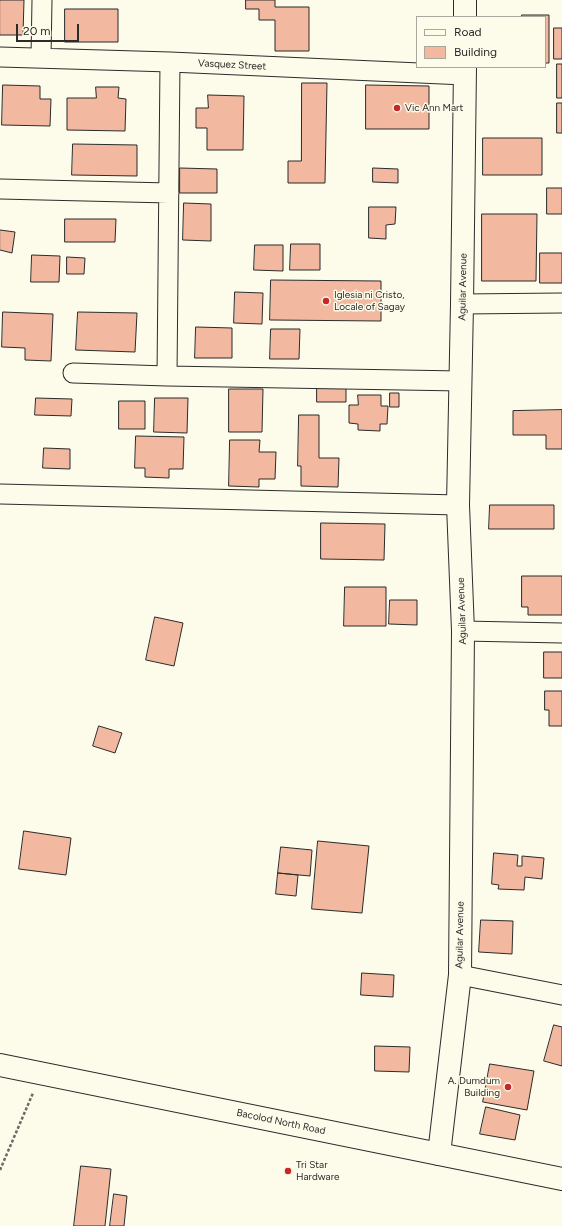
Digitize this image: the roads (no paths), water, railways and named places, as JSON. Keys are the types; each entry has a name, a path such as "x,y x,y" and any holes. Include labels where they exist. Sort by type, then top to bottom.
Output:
{"main road":[{"path":"465,0 465,16"},
{"name":"Aguilar Avenue","path":"439,1154 460,975 464,631 458,505 465,71"},
{"name":"Bacolod North Road","path":"0,1064 562,1179"}],"street":[{"path":"41,58 42,0"},
{"name":"Vasquez Street","path":"0,57 465,71"},
{"path":"167,376 170,62"},
{"path":"0,189 169,194"},
{"path":"462,304 562,303"},
{"path":"73,373 167,376 461,380"},
{"path":"0,494 458,505"},
{"path":"464,631 562,633"},
{"path":"460,975 562,995"}],"place":[{"name":"Vic Ann Mart","path":"397,108"},
{"name":"Iglesia ni Cristo, Locale of Sagay","path":"326,301"},
{"name":"A. Dumdum Building","path":"508,1087"},
{"name":"Tri Star Hardware","path":"288,1171"}]}
